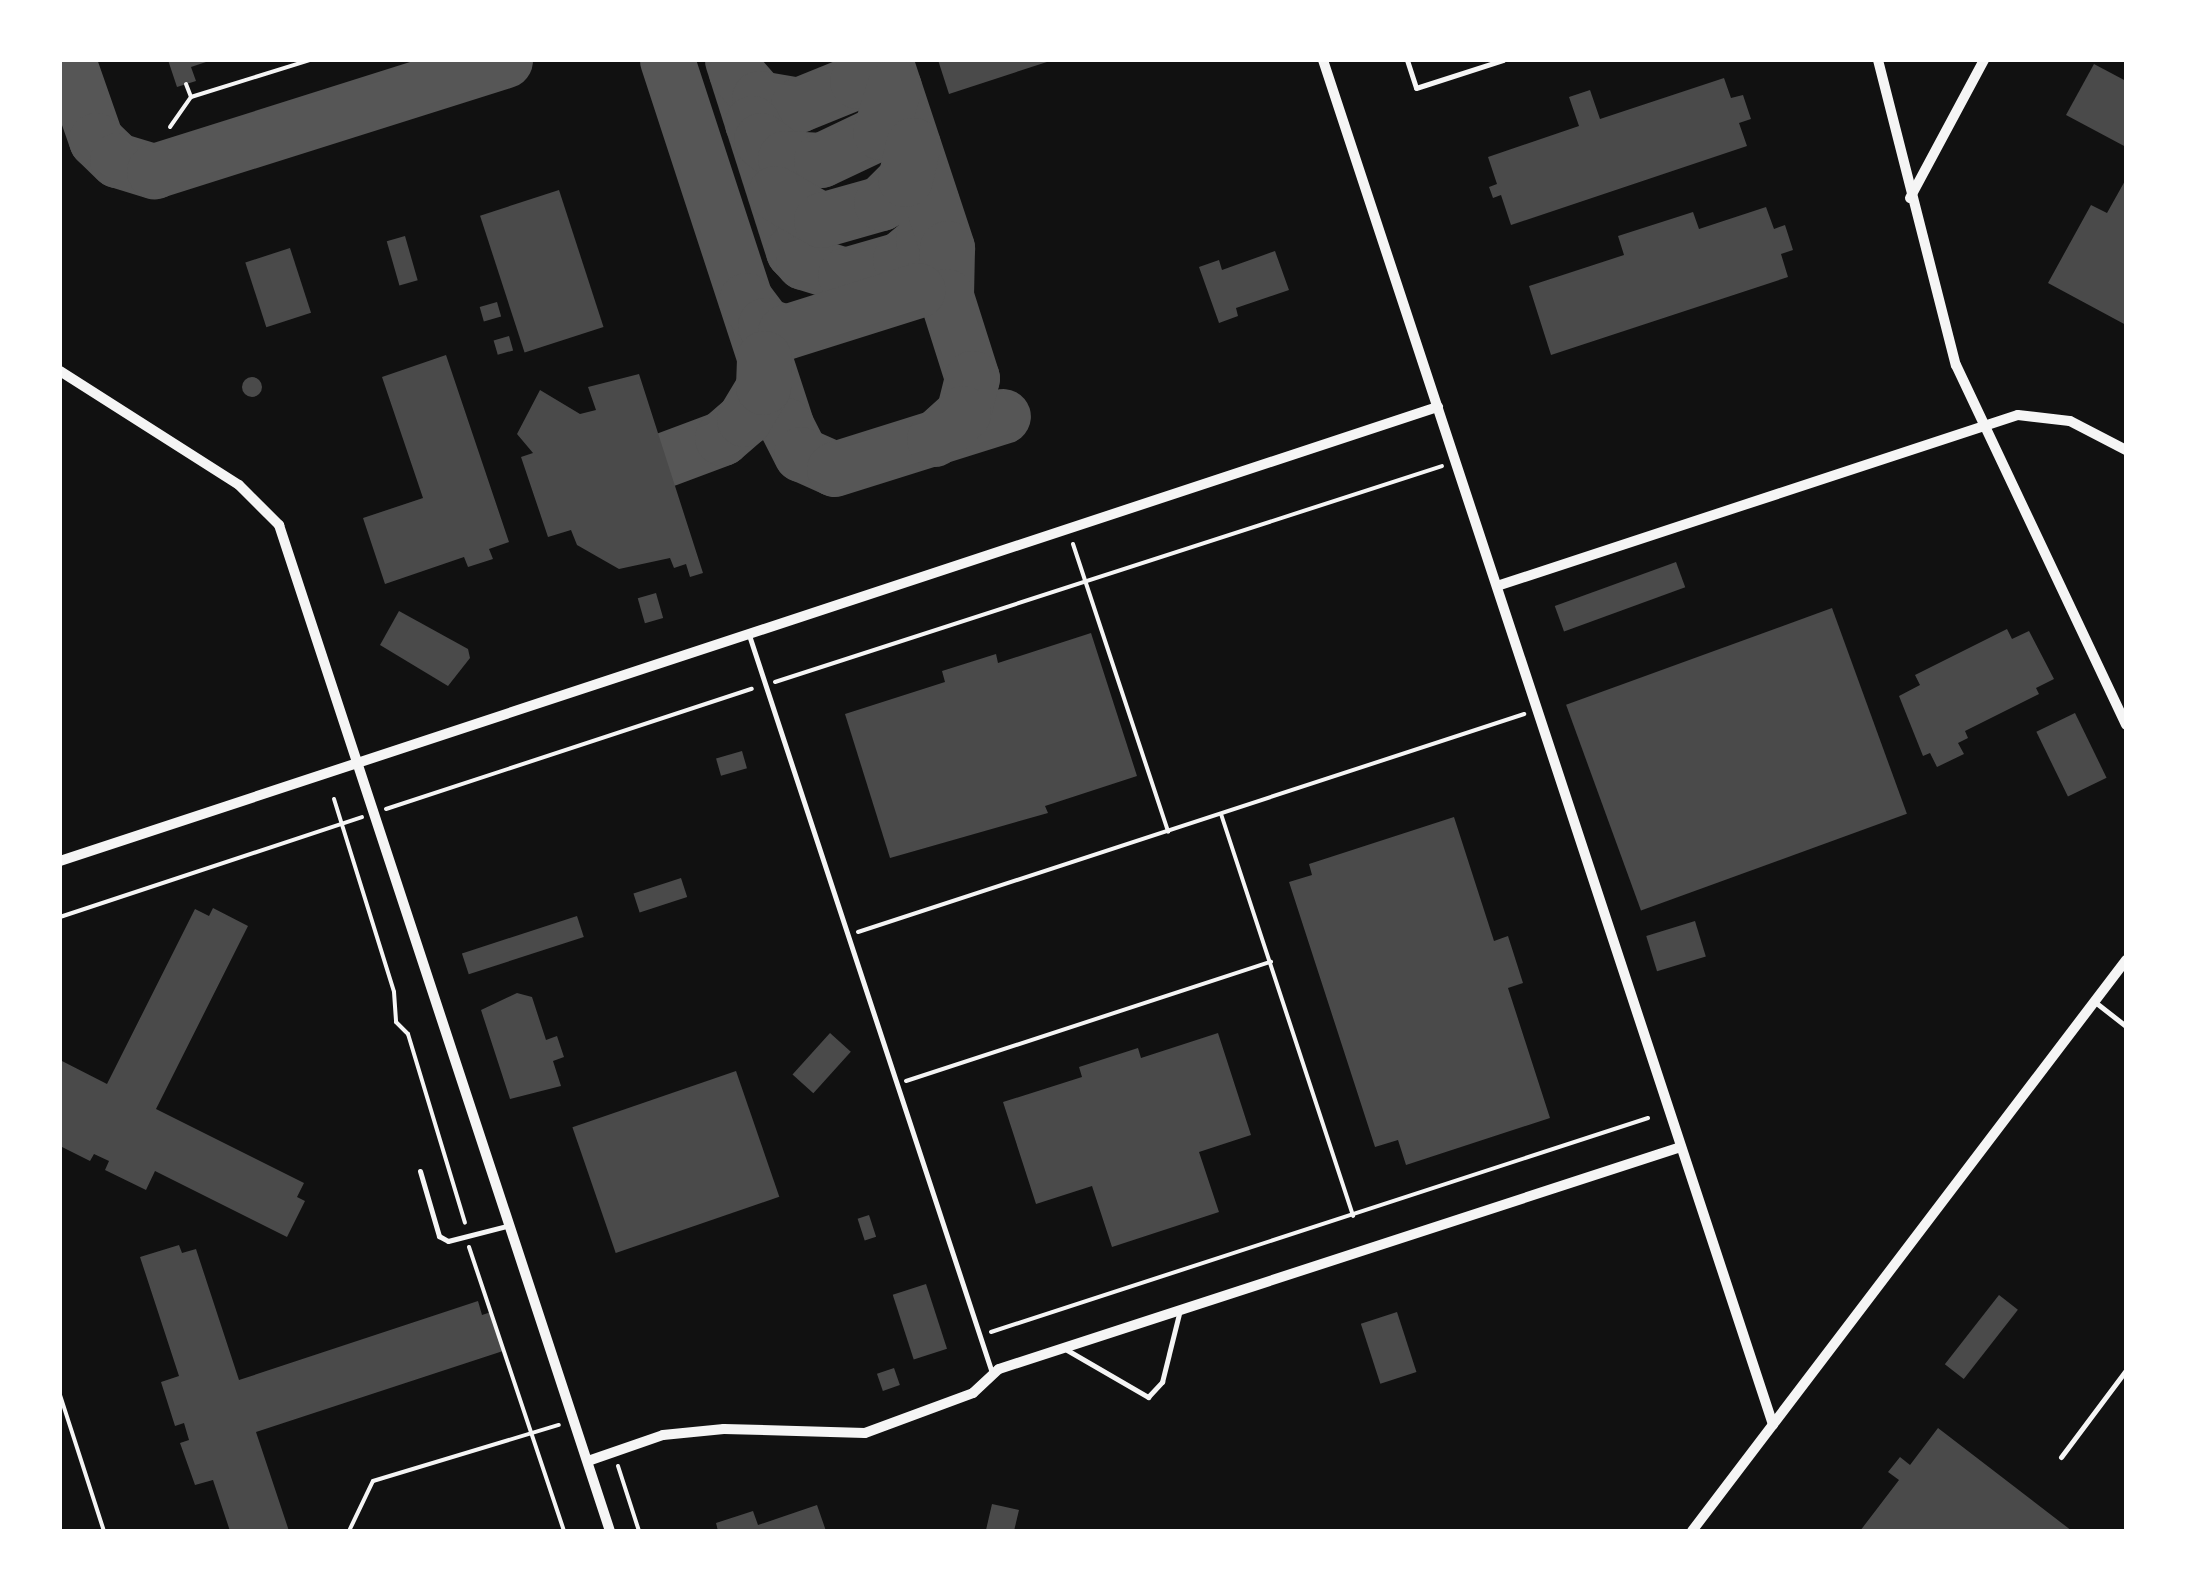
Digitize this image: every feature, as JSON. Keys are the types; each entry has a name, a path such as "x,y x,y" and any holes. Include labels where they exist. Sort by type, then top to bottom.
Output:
{"street":[{"path":"1323,60 1773,1425"},
{"path":"1878,60 1910,198 1981,428 2126,724"},
{"path":"1910,198 1984,60"},
{"path":"60,370 266,507 290,550 610,1531"},
{"path":"60,861 1438,407"},
{"path":"1497,586 1981,428 2042,414 2126,450"},
{"path":"1692,1531 2126,960"},
{"path":"588,1461 663,1435 724,1429 866,1433 973,1393 993,1375 1065,1348 1682,1146"}],"lane":[{"path":"1407,60 1416,88 1503,60"},
{"path":"749,635 993,1375"},
{"path":"2095,1002 2126,1026"},
{"path":"420,1171 439,1236 466,1239 510,1225"},
{"path":"1065,1348 1148,1398 1162,1382 1180,1310"},
{"path":"2061,1456 2126,1370"}],"path":[{"path":"170,126 191,97 310,60"},
{"path":"186,84 191,97"},
{"path":"1069,530 1168,832"},
{"path":"848,935 1538,710"},
{"path":"334,799 394,992 396,1022 408,1034 462,1201 466,1239 564,1531"},
{"path":"1222,814 1354,1216"},
{"path":"897,1084 1271,962"},
{"path":"980,1335 1648,1118"},
{"path":"60,1395 104,1531"},
{"path":"348,1531 373,1481 530,1429 576,1425"},
{"path":"613,1450 639,1531"}],"building":[{"path":"168,60 209,61 191,67 196,81 177,87"},
{"path":"938,60 1050,60 1050,61 949,94"},
{"path":"2094,64 2126,81 2126,147 2066,115"},
{"path":"1724,78 1731,98 1743,95 1751,119 1739,123 1747,146 1511,225 1501,195 1493,198 1489,187 1497,184 1488,157 1579,126 1569,97 1590,90 1600,119"},
{"path":"2126,179 2126,325 2048,283 2091,205 2107,213"},
{"path":"559,190 603,327 525,353 480,216"},
{"path":"1766,207 1774,229 1785,225 1793,250 1781,254 1788,277 1551,355 1529,286 1624,255 1618,236 1693,212 1699,229"},
{"path":"405,236 418,280 399,285 387,241"},
{"path":"290,248 311,313 266,327 245,263"},
{"path":"1275,251 1289,290 1236,308 1238,316 1219,323 1199,267 1219,260 1222,270"},
{"path":"497,302 501,316 484,321 480,307"},
{"path":"509,336 513,350 498,355 494,340"},
{"path":"446,355 509,542 489,549 493,559 468,567 464,557 385,584 363,518 423,498 382,377"},
{"path":"639,374 703,573 690,577 686,564 674,568 670,558 619,569 577,545 571,530 548,537 521,457 533,453 517,434 540,390 580,414 596,410 588,387"},
{"path":"252,377 262,387 252,397 242,387"},
{"path":"1676,562 1685,587 1564,631 1555,606"},
{"path":"656,593 663,618 645,623 638,598"},
{"path":"1832,608 1907,814 1641,911 1566,705"},
{"path":"399,611 468,649 470,658 448,686 380,645"},
{"path":"2007,629 2012,639 2029,631 2054,679 2036,688 2039,694 1965,731 1968,738 1958,743 1964,754 1937,767 1930,753 1923,756 1899,696 1920,685 1915,675"},
{"path":"1091,633 1137,776 1045,806 1048,813 890,858 845,714 945,682 942,671 996,654 998,663"},
{"path":"2075,713 2107,778 2068,797 2036,732"},
{"path":"742,751 747,768 721,776 716,758"},
{"path":"1454,817 1494,941 1508,936 1523,983 1508,988 1550,1118 1406,1165 1398,1140 1375,1147 1289,882 1312,875 1309,864"},
{"path":"681,878 687,897 640,912 633,893"},
{"path":"213,908 248,926 156,1109 304,1183 297,1197 305,1201 287,1237 155,1171 146,1190 105,1170 109,1161 94,1154 90,1161 60,1146 60,1060 107,1084 195,909 209,916"},
{"path":"577,916 584,937 469,974 462,953"},
{"path":"1695,921 1706,956 1657,971 1646,936"},
{"path":"517,993 532,997 546,1040 557,1036 564,1057 553,1061 561,1086 510,1099 481,1010"},
{"path":"830,1033 851,1052 813,1093 793,1075"},
{"path":"1218,1033 1251,1135 1199,1152 1219,1212 1112,1247 1092,1186 1036,1204 1003,1102 1082,1077 1079,1067 1138,1048 1141,1058"},
{"path":"736,1071 779,1197 616,1253 572,1127"},
{"path":"869,1215 876,1237 865,1241 858,1219"},
{"path":"179,1245 182,1253 196,1249 239,1380 478,1301 482,1315 491,1312 503,1351 256,1432 289,1531 230,1531 213,1480 195,1485 180,1443 189,1440 184,1423 175,1426 161,1382 179,1376 140,1257"},
{"path":"926,1284 947,1349 914,1359 893,1295"},
{"path":"1999,1295 2018,1310 1964,1379 1945,1364"},
{"path":"1397,1312 1416,1372 1380,1384 1361,1324"},
{"path":"894,1368 900,1385 883,1391 877,1374"},
{"path":"1938,1428 2072,1531 1860,1531 1899,1480 1888,1472 1900,1457 1910,1465"},
{"path":"992,1504 1019,1510 1014,1531 986,1530"},
{"path":"817,1505 826,1531 718,1531 716,1523 753,1511 758,1525"}],"taxiway":[{"path":"68,60 96,140 117,160 154,171 505,60"},
{"path":"667,60 786,425 801,454 834,469 1003,416"},
{"path":"732,60 793,251 803,262 845,275 900,259 923,240 931,201"},
{"path":"736,72 759,98 798,105 857,81 870,60"},
{"path":"885,60 947,248 946,296 972,378 963,413 934,439"},
{"path":"752,123 761,140 785,158 821,160 880,132 894,87"},
{"path":"775,193 821,220 881,203 905,179 913,145"},
{"path":"746,300 765,325 785,332 918,290"},
{"path":"666,459 722,438 744,419 763,387 764,358"}]}
